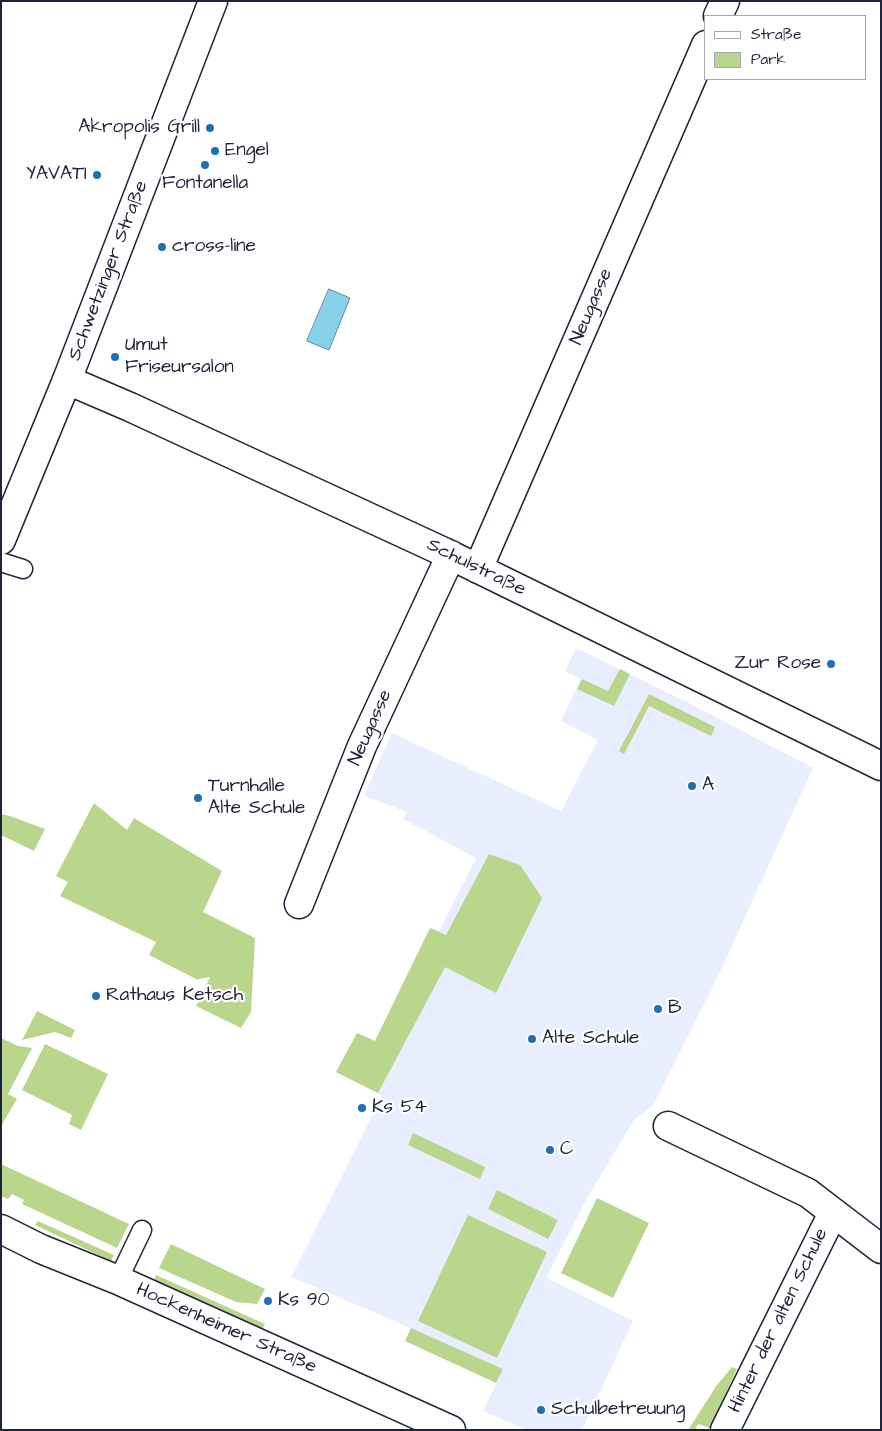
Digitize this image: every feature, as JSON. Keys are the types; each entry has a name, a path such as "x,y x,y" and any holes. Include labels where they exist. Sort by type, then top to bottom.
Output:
{"street":[{"name":"Schwetzinger Straße","path":"1,540 67,380 213,1"},
{"path":"718,15 725,1"},
{"name":"Neugasse","path":"478,569 704,50"},
{"name":"Schulstraße","path":"67,380 130,407 450,555 881,766"},
{"name":"Neugasse","path":"299,904 362,746 450,555"},
{"name":"Hinter der alten Schule","path":"668,1126 808,1194 881,1250"},
{"name":"Hinter der alten Schule","path":"725,1430 833,1213"},
{"name":"Hockenheimer Straße","path":"1,1229 41,1249 118,1280 450,1430"}],"lane":[{"path":"1,562 23,569"},
{"path":"118,1280 142,1230"}],"shaded area":[{"name":"Alte Schule","path":"576,648 687,702 813,768 713,987 653,1105 634,1120 587,1198 546,1278 633,1321 582,1430 526,1430 483,1411 503,1369 291,1277 382,1096 336,1072 357,1033 375,1041 430,928 439,931 476,858 403,819 407,812 364,796 392,733 561,811 598,740 561,721 581,679 565,671"}],"green space":[{"path":"620,669 630,674 614,706 577,689 582,679 608,691"},
{"path":"649,694 715,727 711,736 649,706 624,754 619,751"},
{"path":"94,803 127,830 134,818 222,871 203,912 255,938 251,1012 241,1028 196,1006 210,977 198,980 149,955 156,942 60,896 68,882 56,876"},
{"path":"1,814 45,829 34,851 1,835"},
{"path":"489,854 520,865 542,898 496,993 445,967 378,1093 336,1072 357,1033 375,1041 430,928 446,935"},
{"path":"37,1011 75,1030 71,1038 55,1032 22,1040"},
{"path":"1,1038 18,1046 32,1048 8,1094 17,1099 1,1126"},
{"path":"45,1044 108,1074 81,1130 69,1124 72,1115 22,1090"},
{"path":"413,1133 485,1167 480,1179 408,1145"},
{"path":"1,1164 129,1224 117,1248 22,1204 24,1200 12,1194 8,1199 1,1196"},
{"path":"497,1190 558,1220 548,1239 488,1209"},
{"path":"597,1198 649,1223 613,1298 561,1273"},
{"path":"468,1215 547,1252 497,1358 418,1321"},
{"path":"38,1221 114,1255 111,1261 35,1225"},
{"path":"171,1244 265,1289 257,1304 236,1302 159,1268"},
{"path":"156,1275 265,1324 262,1330 154,1280"},
{"path":"411,1328 503,1369 496,1383 405,1341"},
{"path":"732,1367 737,1369 710,1428 698,1424 695,1430 688,1430 717,1385"}],"water":[{"path":"329,289 350,298 329,350 307,341"}],"place":[{"name":"Akropolis Grill","path":"210,128"},
{"name":"Engel","path":"215,151"},
{"name":"Fontanella","path":"205,165"},
{"name":"YAVATI","path":"97,175"},
{"name":"cross-line","path":"162,247"},
{"name":"Umut Friseursalon","path":"115,357"},
{"name":"Zur Rose","path":"831,664"},
{"name":"A","path":"692,786"},
{"name":"Turnhalle Alte Schule","path":"198,798"},
{"name":"Rathaus Ketsch","path":"96,996"},
{"name":"B","path":"658,1009"},
{"name":"Alte Schule","path":"532,1039"},
{"name":"Ks 54","path":"362,1108"},
{"name":"C","path":"550,1150"},
{"name":"Ks 90","path":"268,1301"},
{"name":"Schulbetreuung","path":"541,1410"}]}
